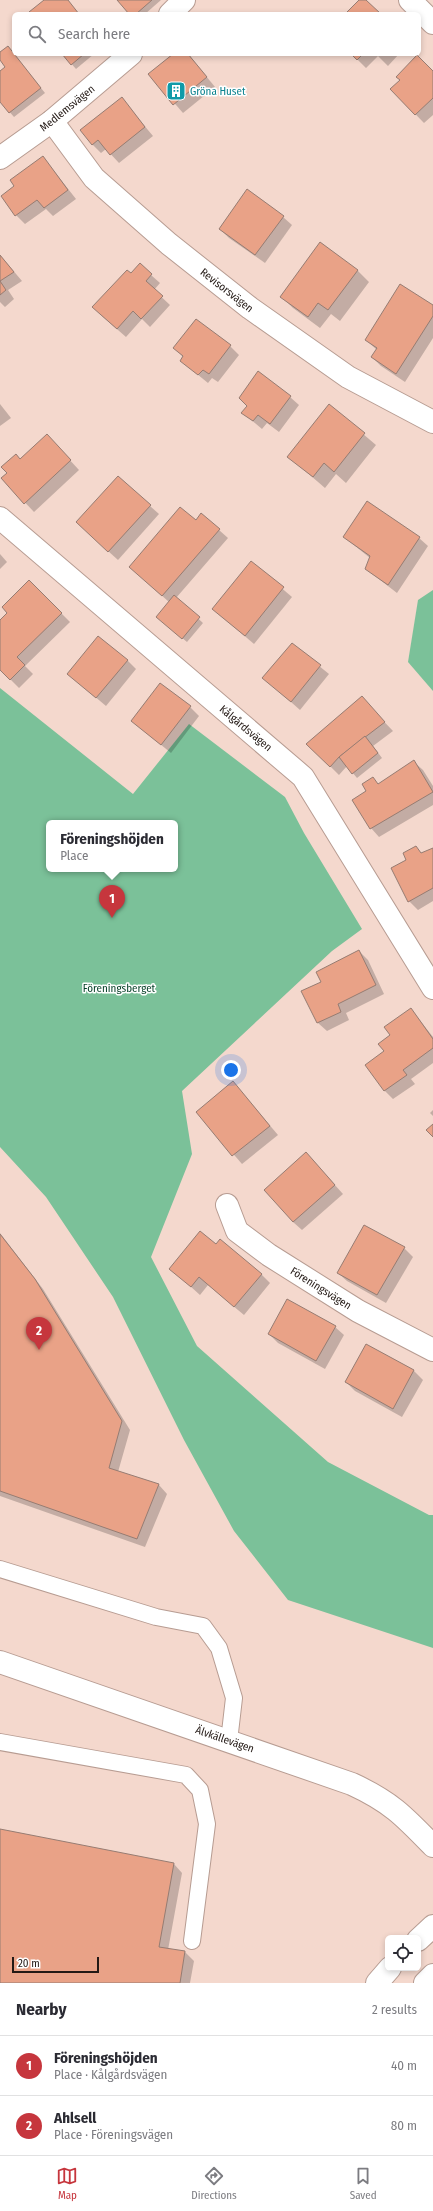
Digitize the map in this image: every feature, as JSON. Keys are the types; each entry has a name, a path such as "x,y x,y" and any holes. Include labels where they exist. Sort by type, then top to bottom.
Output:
{"street":[{"path":"172,12 184,0"},
{"path":"410,0 433,23"},
{"name":"Medlemsvägen","path":"0,158 52,121 129,56"},
{"name":"Revisorsvägen","path":"52,121 94,178 169,244 250,308 348,377 433,422"},
{"name":"Kålgårdsvägen","path":"0,518 303,777 433,988"},
{"name":"Föreningsvägen","path":"227,1205 237,1230 269,1255 358,1311 433,1350"},
{"name":"Älvkällevägen","path":"0,1662 229,1740 352,1784 378,1796 402,1813 433,1846"},
{"path":"421,1937 433,1926"},
{"path":"377,1983 387,1971"},
{"path":"425,1983 433,1975"}],"lane":[{"path":"0,1570 156,1617 203,1626 219,1648 234,1698 229,1740"},
{"path":"0,1742 186,1775 200,1790 206,1824 192,1941"}],"green space":[{"path":"433,590 433,691 408,662 418,600"},
{"name":"Föreningsberget","path":"0,688 133,794 189,724 285,797 304,833 362,929 332,951 182,1091 192,1154 151,1257 197,1346 328,1462 429,1515 433,1515 433,1648 288,1600 234,1531 184,1440 113,1297 46,1197 0,1147"}],"building":[{"path":"44,0 68,0 77,12 29,12"},
{"path":"117,0 152,0 138,12 127,12"},
{"path":"359,0 366,0 379,12 347,12"},
{"path":"8,46 12,51 12,56 16,56 41,88 9,113 0,102 0,71 5,67 0,60 0,52"},
{"path":"64,56 82,56 71,65"},
{"name":"Gröna Huset","path":"170,56 190,56 207,77 173,105 148,74"},
{"path":"353,56 361,56 357,60"},
{"path":"416,56 418,56 433,71 433,98 415,115 390,89 400,80 396,77"},
{"path":"122,97 145,127 110,155 98,140 92,145 80,130"},
{"path":"43,156 68,190 44,208 37,200 15,216 1,196 14,186 10,180"},
{"path":"247,189 284,216 255,255 219,229"},
{"path":"320,242 358,270 328,310 318,303 308,317 280,297"},
{"path":"0,255 14,272 0,281"},
{"path":"140,263 152,274 146,281 163,296 141,319 133,311 117,329 92,307 127,270 131,273"},
{"path":"0,281 6,290 0,295"},
{"path":"400,284 433,305 433,316 396,374 371,357 377,348 365,340"},
{"path":"196,319 231,345 209,374 203,370 198,375 180,361 183,356 173,348"},
{"path":"258,371 291,396 270,424 258,415 253,421 241,413 247,406 239,398"},
{"path":"329,404 365,433 334,472 324,463 313,477 287,457"},
{"path":"47,434 71,460 24,504 1,478 7,473 1,467 16,454 20,459"},
{"path":"118,476 151,505 108,552 76,522"},
{"path":"367,501 420,537 388,585 365,569 370,556 343,537"},
{"path":"180,507 196,520 201,513 220,529 162,596 129,567"},
{"path":"251,561 284,587 245,636 212,609"},
{"path":"29,580 62,613 17,657 25,665 10,680 0,670 0,620 7,613 2,607"},
{"path":"174,595 200,617 182,639 156,617"},
{"path":"98,636 128,660 96,698 67,674"},
{"path":"292,643 321,665 291,702 262,678"},
{"path":"160,683 191,706 161,745 131,721"},
{"path":"362,696 385,722 339,757 330,767 306,744"},
{"path":"365,736 378,753 352,774 339,757"},
{"path":"414,760 433,792 370,829 352,800 366,791 362,784 373,777 378,784"},
{"path":"416,846 421,853 433,848 433,888 408,902 391,868 406,860 403,853"},
{"path":"359,950 376,985 338,1004 341,1012 317,1023 301,991 321,982 316,972"},
{"path":"411,1008 433,1039 433,1048 403,1070 407,1075 384,1091 365,1065 384,1051 378,1044 390,1035 384,1027"},
{"path":"233,1081 270,1126 232,1156 196,1112"},
{"path":"433,1124 433,1137 426,1130"},
{"path":"306,1152 335,1185 293,1222 264,1190"},
{"path":"364,1225 405,1247 377,1295 337,1273"},
{"path":"200,1231 216,1244 220,1239 262,1274 234,1307 199,1277 191,1287 169,1269"},
{"path":"0,1234 35,1279 122,1421 109,1468 159,1484 137,1539 0,1491"},
{"path":"287,1299 336,1326 316,1361 268,1334"},
{"path":"366,1344 414,1370 393,1409 345,1382"},
{"path":"0,1829 174,1863 159,1947 185,1951 180,1983 0,1983"}],"place":[{"name":"Gröna Huset","path":"176,91"},
{"name":"Föreningshöjden","path":"112,918"},
{"name":"Ahlsell","path":"39,1350"}]}
